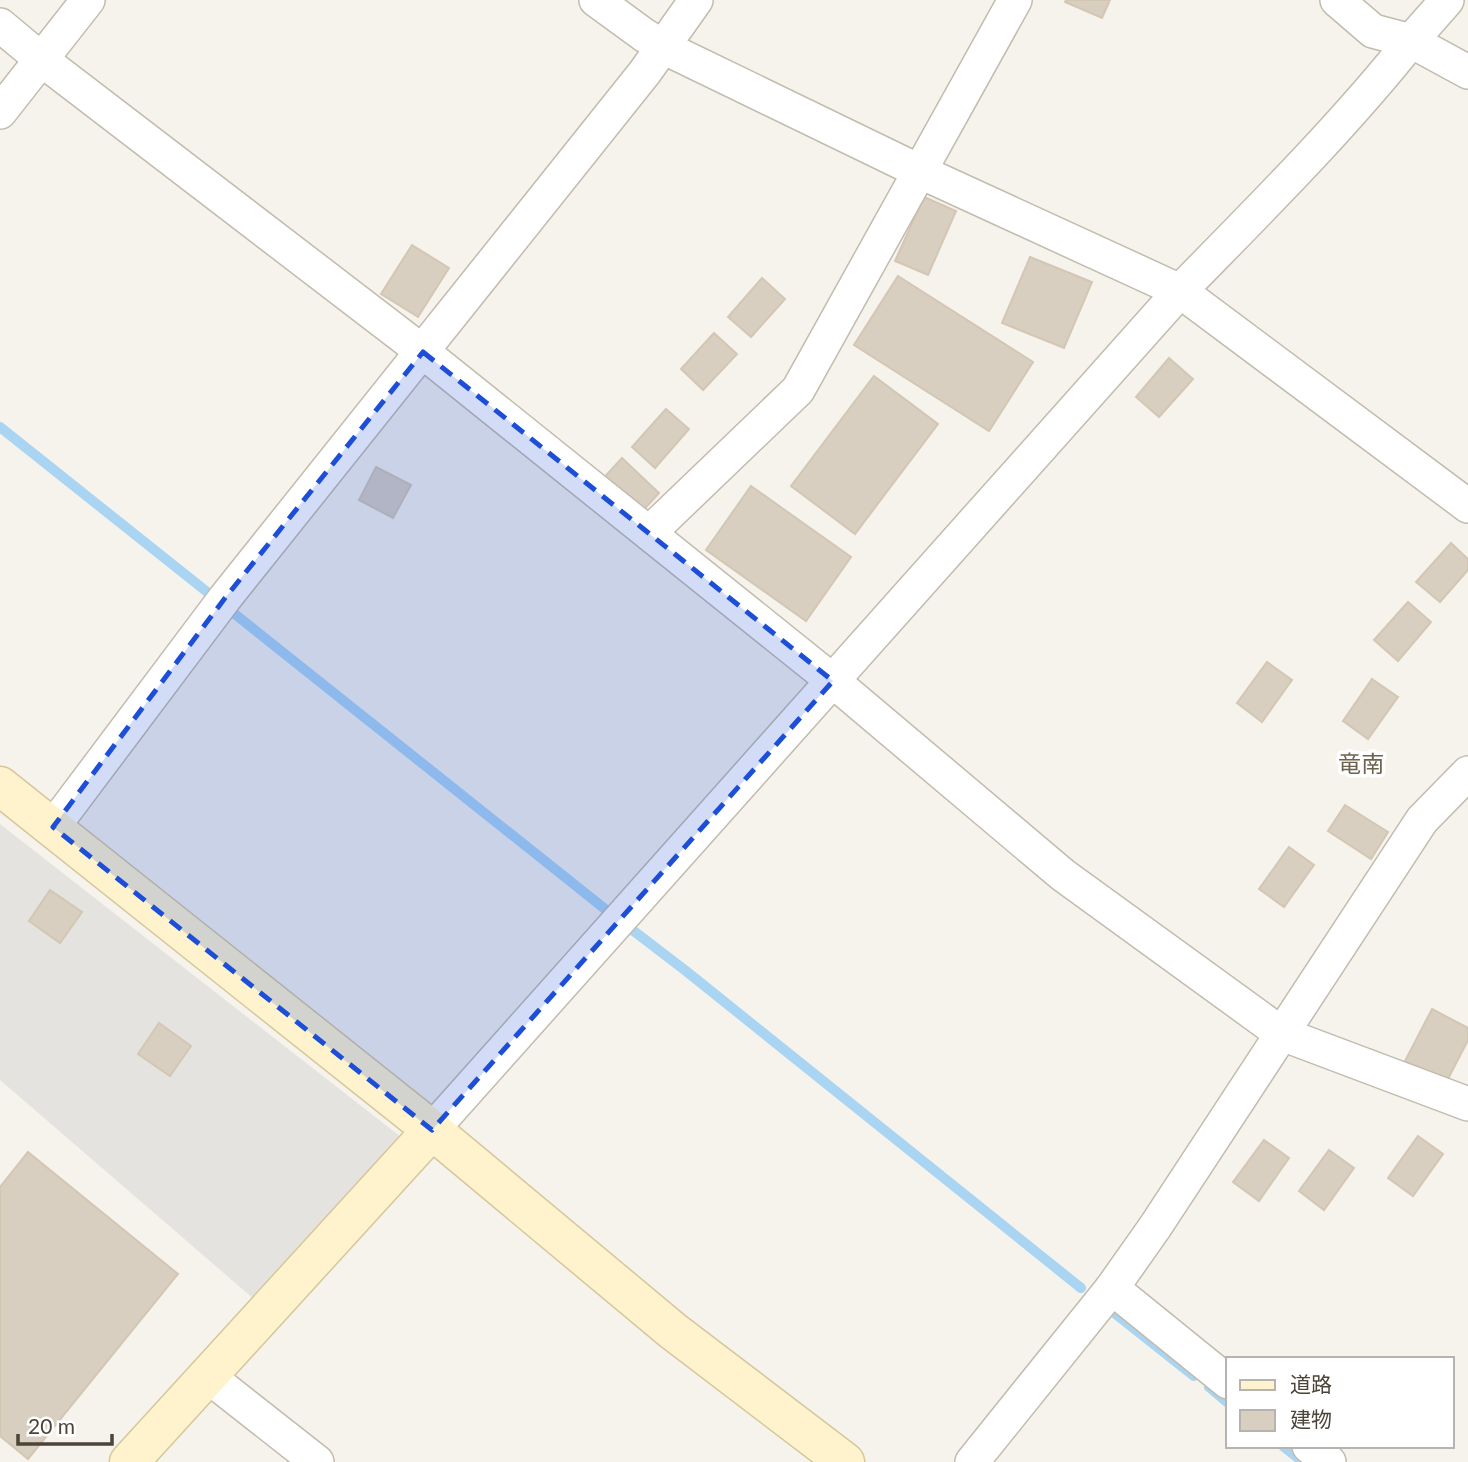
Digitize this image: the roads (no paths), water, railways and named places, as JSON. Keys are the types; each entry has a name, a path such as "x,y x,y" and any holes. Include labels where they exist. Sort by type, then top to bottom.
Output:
{"street":[{"path":"0,112 88,0"},
{"path":"596,0 663,47 919,171 1180,291 1468,506"},
{"path":"53,827 220,605 663,47 696,0"},
{"path":"649,533 797,390 1015,0"},
{"path":"1337,0 1373,31 1411,41 1468,72"},
{"path":"129,1462 432,1130 1180,291 1387,71 1447,0"},
{"path":"0,25 423,352 833,681 1063,874 1282,1034 1468,1104"},
{"path":"972,1462 1112,1288 1155,1227 1422,820 1468,773"},
{"path":"0,786 432,1130 673,1331 845,1462"},
{"path":"1112,1288 1226,1380"},
{"path":"209,1377 317,1462"},
{"path":"1312,1448 1329,1462"}],"waterway":[{"path":"0,427 1081,1288"},
{"path":"1112,1311 1194,1376"},
{"path":"1209,1387 1226,1401"},
{"path":"1286,1448 1303,1462"}],"district":[{"name":"竜南","path":"1361,763"}]}
